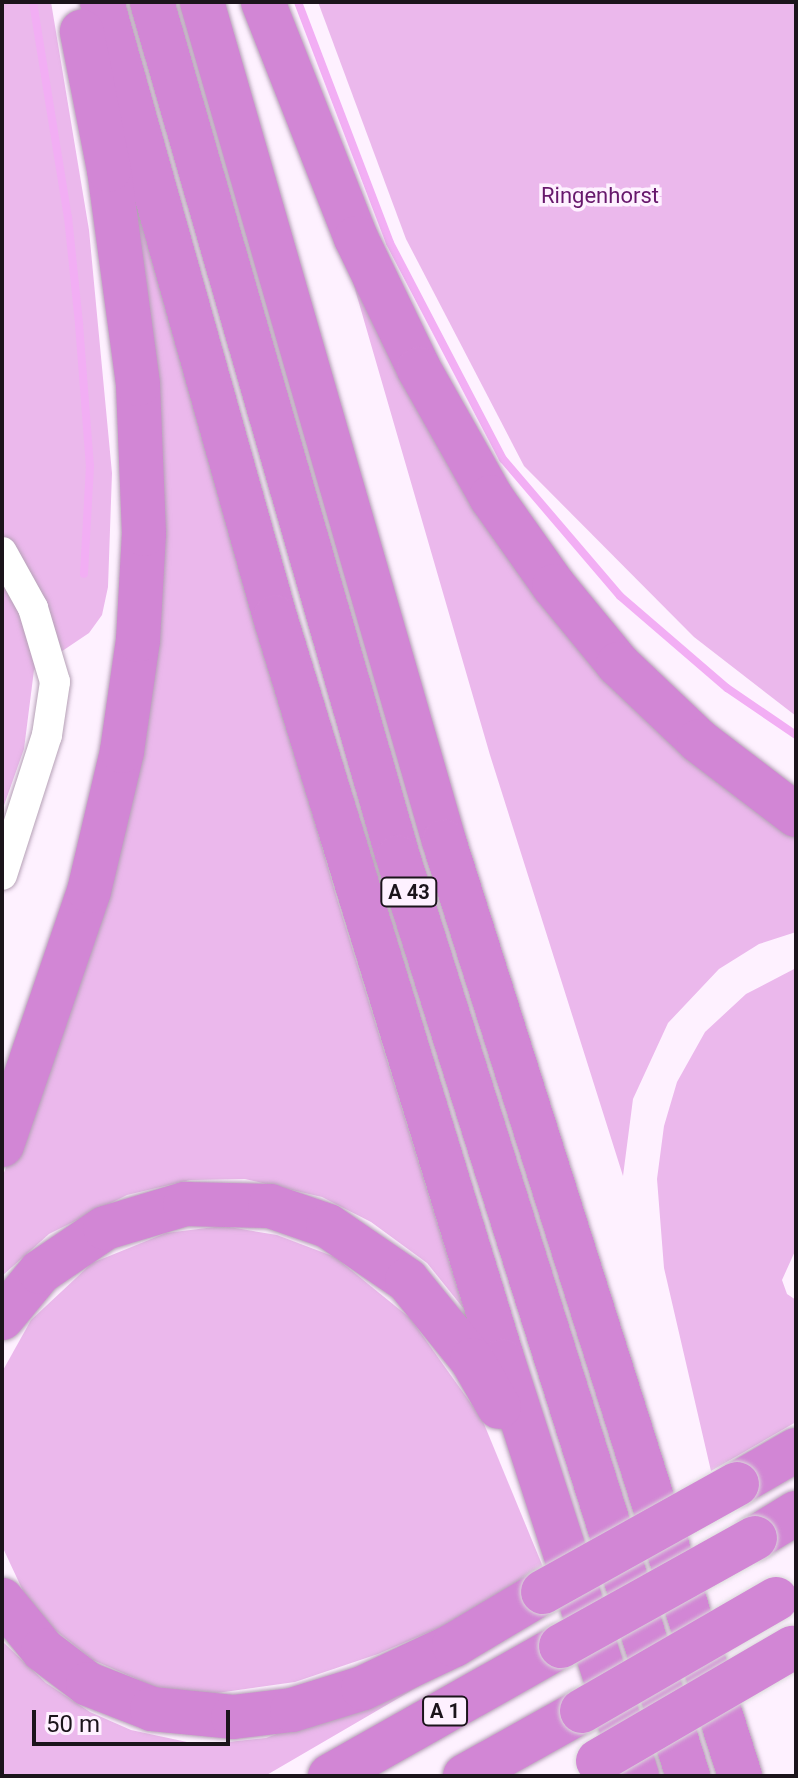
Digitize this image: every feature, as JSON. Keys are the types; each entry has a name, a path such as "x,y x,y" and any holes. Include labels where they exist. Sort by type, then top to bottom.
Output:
{"highway":[{"path":"2,1145 52,1008 107,819 131,694 141,585 138,384 114,201 78,2"},
{"path":"102,2 275,617 550,1505 602,1771 794,1647"},
{"name":"A 43","path":"152,2 393,842 688,1776"},
{"name":"A 43","path":"202,2 376,617 525,1109 740,1776"},
{"path":"263,2 356,238 419,369 491,497 554,586 618,664 699,741 796,815"},
{"path":"2,1318 21,1292 65,1253 132,1217 213,1201 299,1214 379,1257 430,1303 472,1360 550,1505"},
{"path":"2,1600 43,1650 88,1684 152,1709 219,1717 292,1710 363,1688 454,1645 796,1450"},
{"name":"A 1","path":"330,1776 796,1513"},
{"path":"465,1776 786,1593"},
{"path":"704,1668 772,1776"}],"street":[{"path":"2,552 33,608 55,682 47,735 2,875"}],"green space":[{"path":"2,2 51,2 89,230 112,473 108,587 102,615 89,633 34,670 24,749 2,811"},
{"name":"Ringenhorst","path":"318,2 796,2 796,716 694,637 524,466 406,239"},
{"path":"125,161 337,899 464,1309 427,1263 371,1222 322,1197 245,1179 190,1180 127,1195 49,1234 2,1276 2,1178 63,1014 130,771"},
{"path":"341,241 476,498 796,825 796,932 759,944 719,969 668,1023 633,1099 623,1176 490,755"},
{"path":"796,968 796,1249 782,1280 787,1294 796,1300 796,1422 711,1471 664,1268 657,1179 664,1126 677,1082 705,1032 746,994"},
{"path":"223,1226 277,1235 335,1257 410,1318 482,1419 543,1567 448,1624 378,1654 295,1682 210,1694 155,1687 93,1660 50,1626 23,1591 2,1546 2,1372 31,1320 92,1263 166,1233"},
{"path":"2,1641 46,1683 90,1712 131,1730 201,1745 266,1738 445,1671 265,1776 2,1776"}],"waterway":[{"path":"33,2 68,217 79,324 90,466 84,574"},
{"path":"298,2 390,243 503,459 620,596 727,688 796,735"}]}
